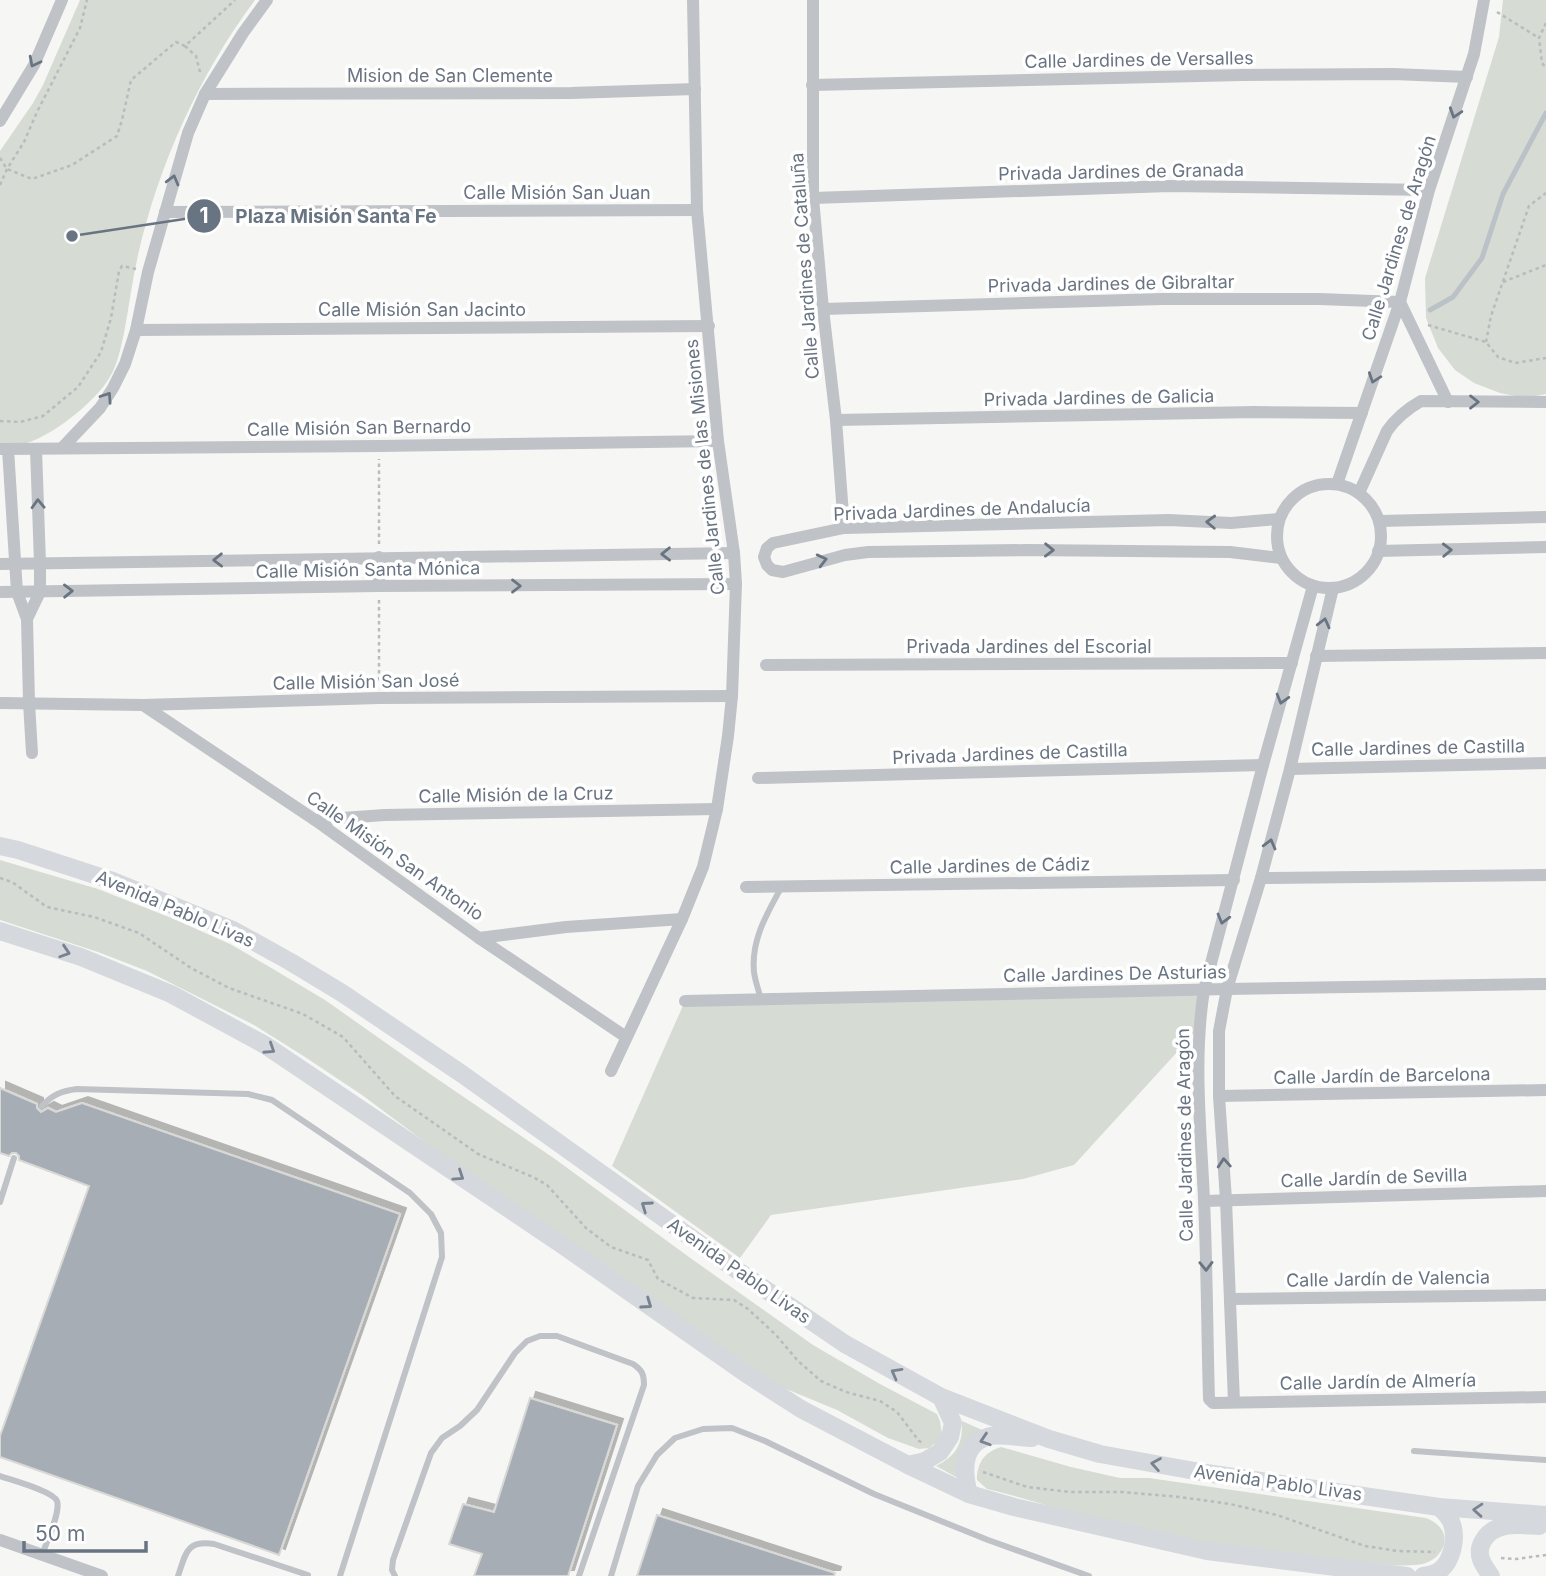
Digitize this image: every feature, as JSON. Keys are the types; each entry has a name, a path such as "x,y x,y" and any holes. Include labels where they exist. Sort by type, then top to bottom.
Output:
{"main road":[{"name":"Avenida Pablo Livas","path":"0,846 113,881 233,930 289,961 342,993 462,1074 845,1345 941,1397 1049,1439 1100,1454 1206,1473 1439,1507 1546,1515"},
{"path":"0,931 81,957 171,994 265,1045 801,1409 969,1494 1014,1507 1207,1551 1407,1576"},
{"path":"908,1465 925,1461 940,1452 950,1437 953,1423 941,1397"},
{"path":"969,1494 965,1462 973,1444 989,1436 1049,1439"},
{"path":"1423,1576 1443,1569 1453,1547 1452,1524 1439,1507"},
{"path":"1491,1576 1479,1557 1482,1543 1489,1533 1496,1528 1512,1525 1546,1527"}],"street":[{"path":"0,121 6,102 34,65 62,0"},
{"path":"62,448 93,416 113,388 125,364 188,133 205,94 267,0"},
{"name":"Calle Jardines de las Misiones","path":"611,1071 682,919 703,867 717,809 729,736 736,584 718,440 697,210 693,0"},
{"name":"Calle Jardines de Cataluña","path":"813,0 813,198 836,420 844,528"},
{"name":"Calle Jardines de Aragón","path":"1336,484 1401,302 1429,190 1474,54 1484,2"},
{"name":"Calle Jardines de Versalles","path":"812,85 1242,75 1467,76"},
{"name":"Mision de San Clemente","path":"205,94 557,93 695,89"},
{"name":"Privada Jardines de Granada","path":"813,198 1170,186 1429,190"},
{"name":"Calle Misión San Juan","path":"165,212 697,210"},
{"name":"Privada Jardines de Gibraltar","path":"823,309 1162,299 1401,302"},
{"path":"1401,302 1448,402"},
{"name":"Calle Misión San Jacinto","path":"136,330 709,326"},
{"path":"1359,493 1387,431 1405,410 1421,401 1546,402"},
{"name":"Privada Jardines de Galicia","path":"836,420 1255,412 1363,413"},
{"name":"Calle Misión San Bernardo","path":"4,449 718,440"},
{"path":"4,449 17,592 27,619 32,753"},
{"path":"27,619 40,592 36,449"},
{"path":"1318,484 1336,484 1359,493 1372,505 1380,521 1382,539 1370,569 1359,579 1332,588 1313,586 1294,576 1281,558 1276,539 1279,519 1287,503 1301,491 1318,484"},
{"path":"1380,521 1546,517"},
{"name":"Privada Jardines de Andalucía","path":"1279,519 1231,523 1169,520 844,528 773,543 765,551 764,557 772,570 783,572 845,555 868,552 1230,552 1281,558"},
{"path":"1378,551 1546,547"},
{"name":"Calle Misión Santa Mónica","path":"0,564 734,553"},
{"path":"379,557 379,586"},
{"name":"Calle Misión Santa Mónica","path":"0,592 736,584"},
{"name":"Calle Jardines de Aragón","path":"1212,1402 1209,1399 1198,1090 1201,1013 1263,765 1313,586"},
{"name":"Calle Jardines de Aragón","path":"1234,1402 1219,1096 1219,1031 1227,989 1261,878 1290,769 1332,588"},
{"path":"1316,656 1546,653"},
{"name":"Privada Jardines del Escorial","path":"766,665 1292,663"},
{"name":"Calle Misión San José","path":"0,703 143,705 379,698 732,696"},
{"name":"Calle Misión San Antonio","path":"143,705 315,820 479,938 626,1037"},
{"name":"Calle Jardines de Castilla","path":"1290,769 1546,763"},
{"name":"Privada Jardines de Castilla","path":"758,778 1263,765"},
{"name":"Calle Misión de la Cruz","path":"315,820 384,815 717,809"},
{"path":"1261,878 1546,875"},
{"name":"Calle Jardines de Cádiz","path":"746,887 1234,880"},
{"path":"479,938 566,927 682,919"},
{"name":"Calle Jardines De Asturias","path":"685,1002 1546,984"},
{"name":"Calle Jardín de Barcelona","path":"1219,1096 1546,1090"},
{"name":"Calle Jardín de Sevilla","path":"1204,1201 1546,1191"},
{"name":"Calle Jardín de Valencia","path":"1231,1299 1546,1295"},
{"name":"Calle Jardín de Almería","path":"1212,1402 1546,1397"},
{"path":"0,1542 102,1576"}],"lane":[{"path":"761,1000 754,972 756,942 764,919 782,887"},
{"path":"43,1106 49,1098 61,1091 77,1089 248,1094 272,1100 410,1193 431,1214 441,1233 442,1257 340,1576"},
{"path":"0,1202 15,1158"},
{"path":"395,1576 392,1570 393,1560 431,1453 442,1438 477,1410 515,1353 527,1342 540,1336 557,1336 633,1364 644,1376 644,1385 579,1576"},
{"path":"611,1576 638,1486 657,1455 675,1438 703,1429 732,1428 887,1499 988,1540 1089,1576"},
{"path":"1414,1451 1546,1460"},
{"path":"0,1476 54,1496 58,1503 42,1555"},
{"path":"178,1576 186,1552 200,1542 214,1544 308,1575"}],"path":[{"path":"0,185 80,28 87,0"},
{"path":"185,46 235,0"},
{"path":"1484,2 1539,38"},
{"path":"1546,23 1539,38 1542,63 1546,68"},
{"path":"0,159 7,169 32,178 72,165 117,136 131,80 176,42 196,56 205,94"},
{"path":"1486,342 1491,316 1529,206 1546,193"},
{"path":"1503,282 1546,265"},
{"path":"0,421 20,422 43,416 78,387 102,352 122,266 148,272"},
{"path":"1409,320 1486,342 1498,357 1515,363 1546,358"},
{"path":"379,446 379,557"},
{"path":"379,586 379,698"},
{"path":"0,878 12,882 47,907 94,917 139,933 191,968 229,988 303,1014 343,1037 395,1096 478,1154 547,1185 586,1228 611,1247 648,1260 658,1279"}],"shaded area":[{"path":"80,0 255,0 216,59 169,154 147,221 121,346 110,377 89,402 52,431 27,443 4,444 0,443 0,151 43,85"},
{"path":"1503,0 1546,0 1546,394 1525,398 1500,393 1474,383 1455,370 1438,348 1426,318 1425,278 1499,37"},
{"path":"0,860 98,889 174,919 230,944 325,1000 555,1159 813,1345 937,1414 942,1434 938,1441 929,1448 919,1449 888,1438 837,1410 779,1386 476,1180 362,1095 254,1025 147,971 0,920"},
{"path":"1204,990 1200,1027 1074,1165 1023,1179 771,1215 740,1258 612,1166 685,1001"},
{"path":"962,1421 982,1430 958,1478 936,1466 949,1458 957,1448"},
{"path":"1001,1447 1120,1478 1149,1478 1426,1518 1441,1528 1444,1543 1438,1555 1428,1562 1396,1565 1242,1548 1119,1526 987,1489 977,1480 978,1468 986,1455"}],"building":[{"path":"0,1088 37,1104 41,1112 48,1108 56,1112 82,1103 400,1214 279,1555 0,1457 0,1436 89,1186 19,1160 16,1153 9,1156 0,1153"},
{"path":"530,1398 617,1425 568,1576 474,1576 482,1554 449,1544 463,1504 494,1512"},
{"path":"657,1515 835,1573 834,1576 637,1576"}],"waterway":[{"path":"1430,310 1453,297 1482,258 1503,194 1546,113"}],"place":[{"name":"Plaza Misión Santa Fe","path":"72,236"}]}
